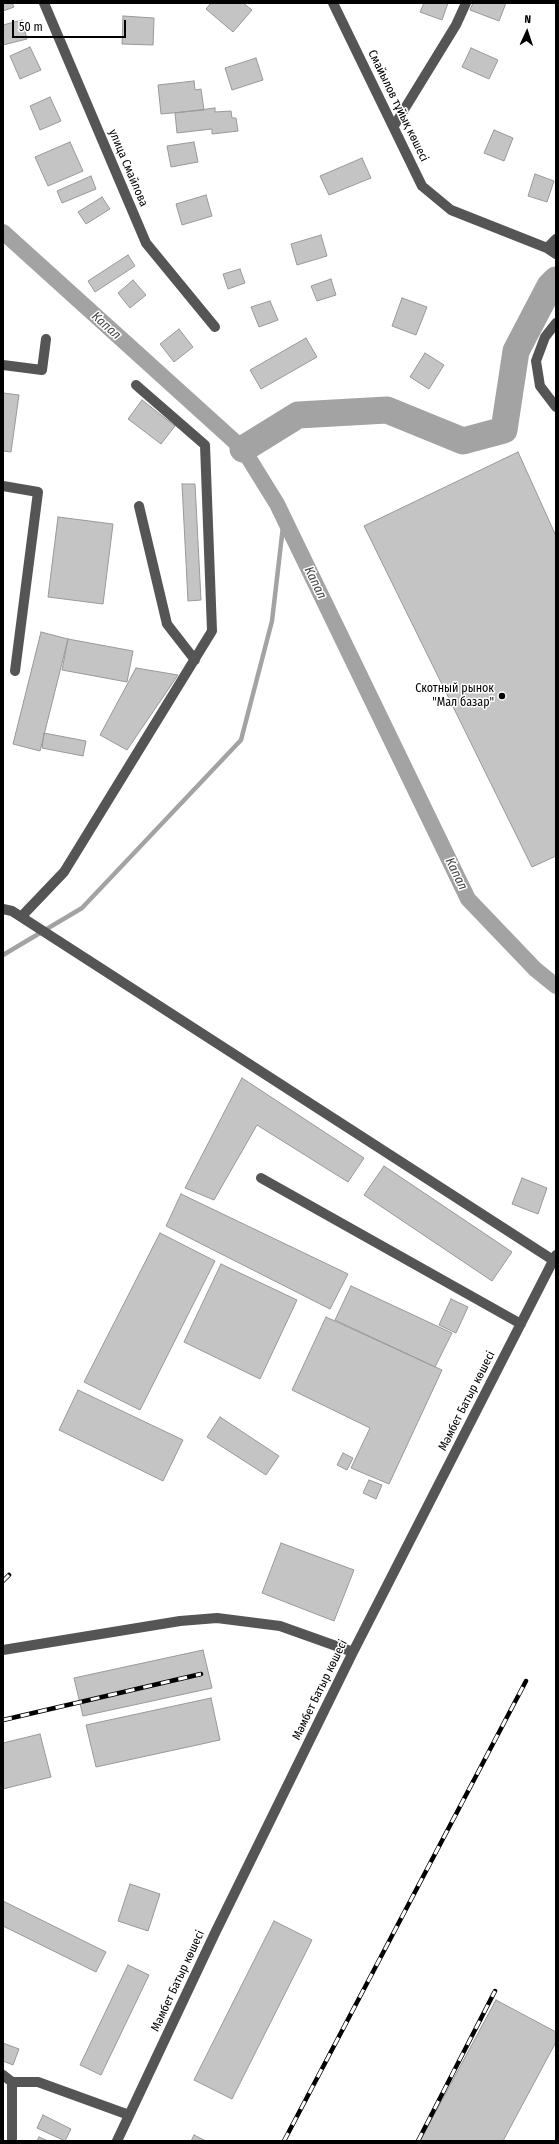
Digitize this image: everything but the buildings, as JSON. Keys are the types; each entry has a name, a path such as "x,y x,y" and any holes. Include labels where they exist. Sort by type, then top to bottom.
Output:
{"street":[{"name":"улица Смайлова","path":"44,3 146,243 215,327"},
{"name":"Смайылов тұйық көшесі","path":"333,3 422,186 451,210 548,248 556,254"},
{"path":"394,126 456,25 466,3"},
{"path":"548,248 556,239"},
{"path":"556,323 545,337 536,361 540,386 556,407"},
{"path":"3,364 42,370 46,338"},
{"path":"21,917 64,872 212,631 205,444 136,385"},
{"path":"3,486 38,492 14,671"},
{"path":"139,506 166,624 195,660"},
{"path":"3,909 21,917 554,1257"},
{"path":"261,1178 520,1324"},
{"name":"Мәмбет Батыр көшесі","path":"117,2141 353,1652 554,1257"},
{"path":"3,1650 180,1621 217,1618 280,1626 353,1652"},
{"path":"3,2075 12,2082 38,2082 129,2115"},
{"path":"12,2082 12,2141"}],"waterway":[{"name":"Капал","path":"3,232 243,449 277,504 468,899 535,969 556,986"},
{"path":"243,449 298,415 387,410 463,441 504,430 516,351 550,286 556,280"},
{"path":"3,955 82,908 241,740 272,621 284,518"}],"railway":[{"path":"3,1581 9,1575"},
{"path":"3,1720 201,1674"},
{"path":"284,2141 526,1681"},
{"path":"418,2141 495,1991"}],"place":[{"name":"Скотный рынок \"Мал базар\"","path":"502,696"}]}
